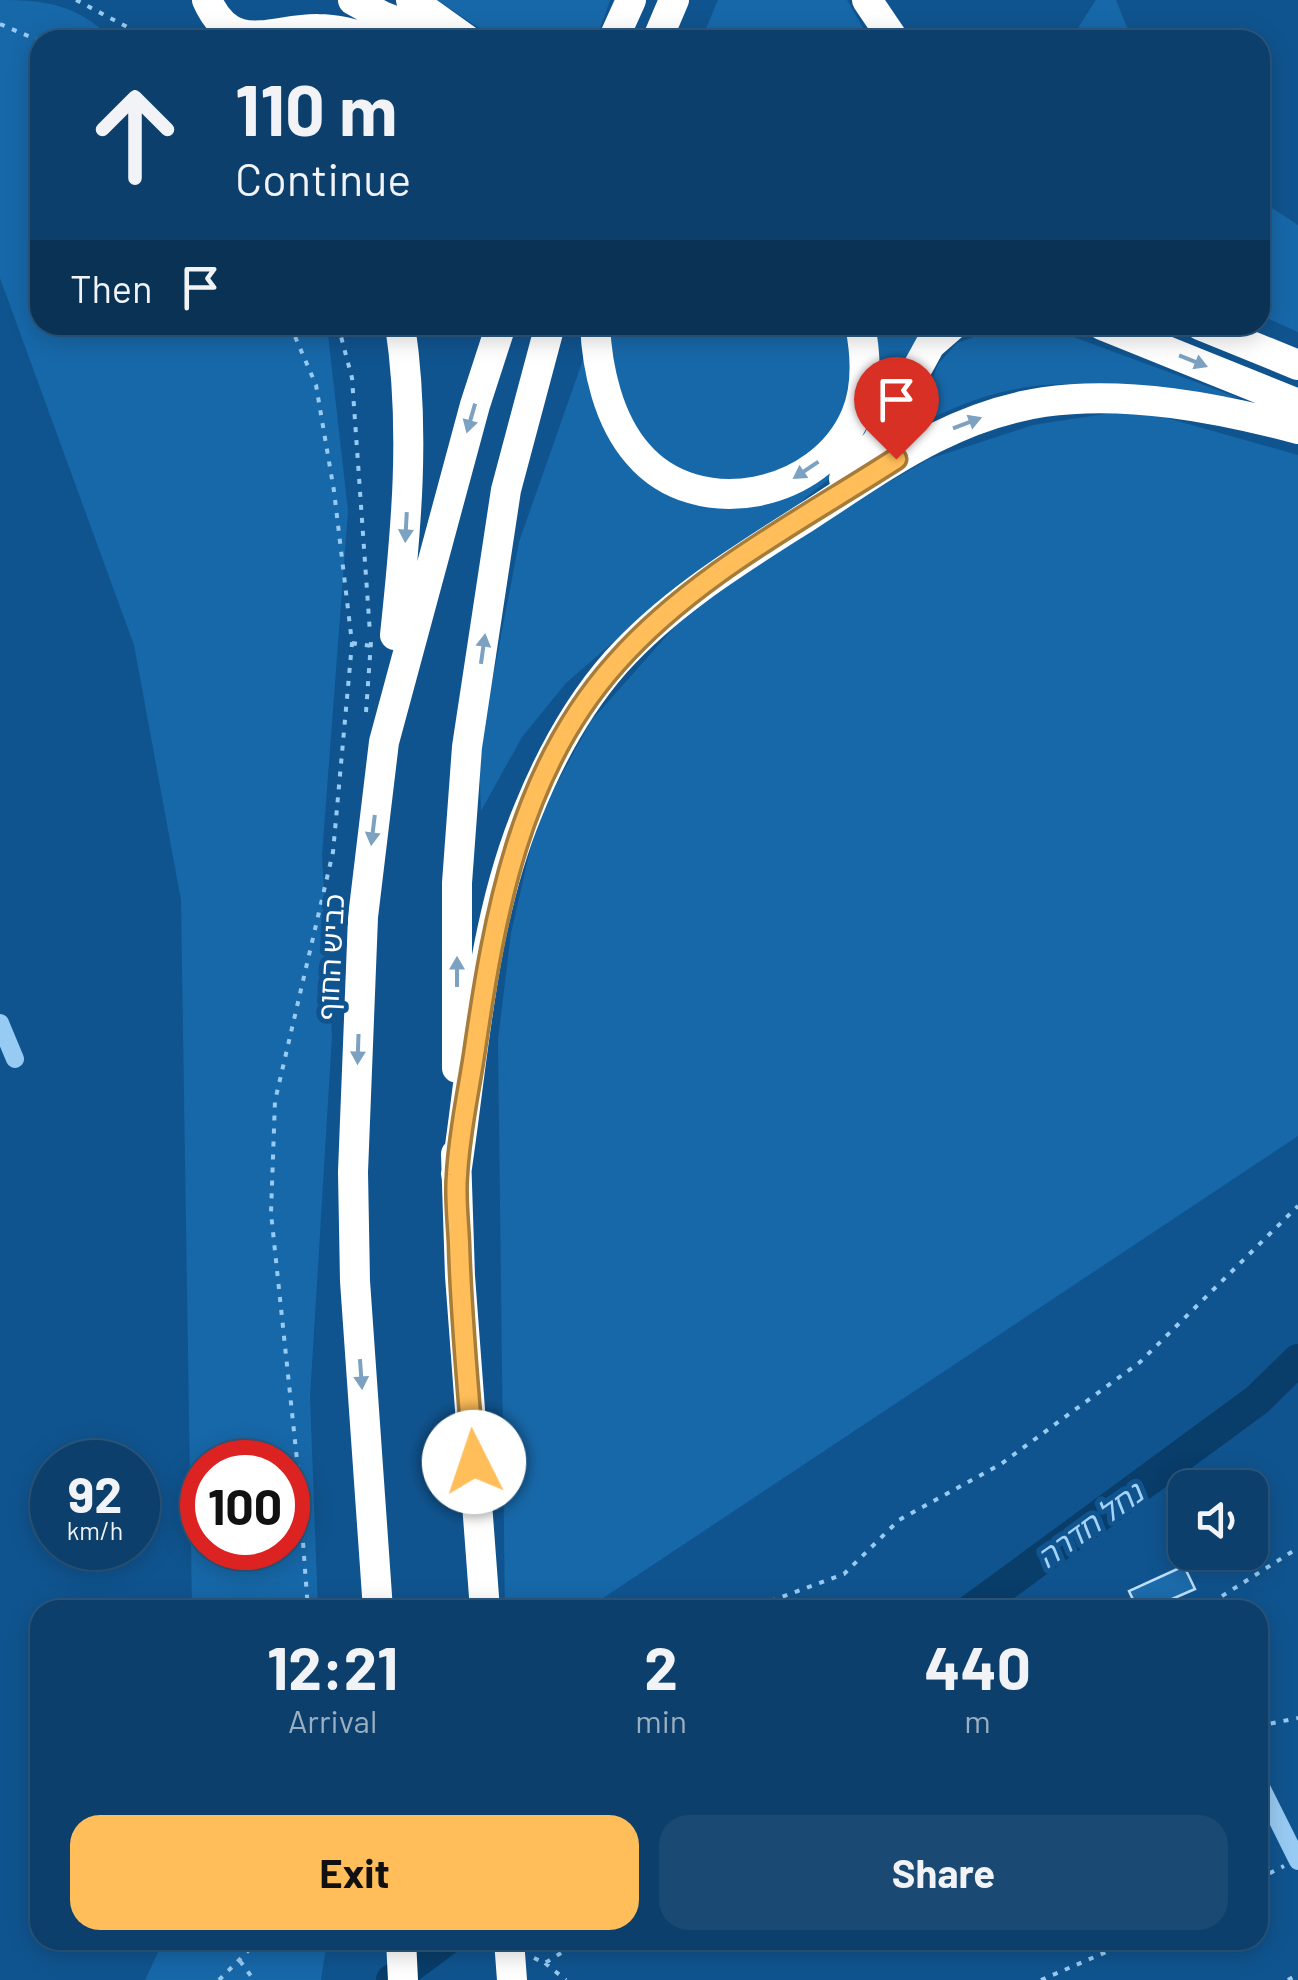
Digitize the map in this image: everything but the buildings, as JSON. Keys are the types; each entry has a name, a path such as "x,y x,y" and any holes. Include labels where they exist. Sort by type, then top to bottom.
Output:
{"highway":[{"path":"353,0 417,30"},
{"path":"411,0 453,30"},
{"path":"661,30 674,0"},
{"path":"867,0 887,30"},
{"path":"207,1 219,20 232,30"},
{"path":"303,30 338,30"},
{"path":"384,742 406,538 408,396 401,335"},
{"name":"כביש החוף","path":"377,1600 354,1281 353,1172 363,917 384,742 470,422 498,335"},
{"path":"484,1600 460,1276 456,883 467,747 506,490 547,335"},
{"path":"595,335 606,390 638,454 676,485 732,495 778,486 804,474 842,437 862,398 866,374 861,335"},
{"path":"768,542 856,467 877,442 930,345 942,335"},
{"path":"1127,335 1298,404"},
{"path":"1225,335 1298,365"},
{"path":"1237,335 1265,351"},
{"path":"456,1174 492,934 527,813 554,754 594,691 652,626 695,589 928,438 1005,410 1086,399 1144,402 1298,429"},
{"path":"401,1950 403,1980"}],"street":[{"path":"0,1023 15,1058"},
{"path":"1268,1801 1298,1860"}],"path":[{"path":"76,0 133,30"},
{"path":"0,24 30,37"},
{"path":"294,335 316,385 334,491 352,643 333,852 275,1101 270,1213 297,1460 307,1600"},
{"path":"352,643 371,646"},
{"path":"333,852 344,854"},
{"path":"773,1600 844,1574 899,1520 1001,1464 1140,1362 1298,1206"},
{"path":"1216,1600 1298,1548"},
{"path":"1268,1724 1298,1718"},
{"path":"1268,1874 1298,1860"},
{"path":"218,1980 250,1950"},
{"path":"545,1963 566,1950"},
{"path":"1042,1980 1111,1950"},
{"path":"517,1958 545,1963 566,1980"},
{"path":"240,1961 254,1980"},
{"path":"1288,1980 1298,1974"}],"shaded area":[{"path":"0,0 61,7 102,30 30,30 30,335 328,335 348,511 322,855 332,1036 310,1397 318,1600 192,1600 191,1570 310,1570 310,1440 189,1440 181,900 134,645 0,278"},
{"path":"437,0 610,0 600,30 482,30"},
{"path":"718,0 847,0 864,30 705,30"},
{"path":"1096,0 1116,0 1128,30 1076,30"},
{"path":"1270,207 1298,225 1298,332 1270,319"},
{"path":"609,335 848,335 852,359 850,394 842,415 814,450 775,472 732,480 683,473 663,460 636,427 618,388"},
{"path":"869,335 936,335 864,445 828,480 671,592 566,683 522,737 481,811 479,751 519,542 585,354 671,495 834,464"},
{"path":"979,335 1068,335 1239,398 1097,385 1041,385 974,400 909,429 939,363 957,343"},
{"path":"1124,411 1167,418 1298,455 1298,1136 600,1600 505,1600 498,1040 511,933 537,820 591,721 686,614 805,530 929,459 1033,425"},
{"path":"159,1950 326,1950 321,1980 145,1980"}],"waterway":[{"name":"נחל חדרה","path":"985,1600 1257,1400 1298,1360"},
{"name":"נחל חדרה","path":"392,1980 432,1950"}],"route":[{"path":"474,1462 456,1174 492,934 527,813 554,754 584,704 614,664 652,626 695,589 896,459"}]}
